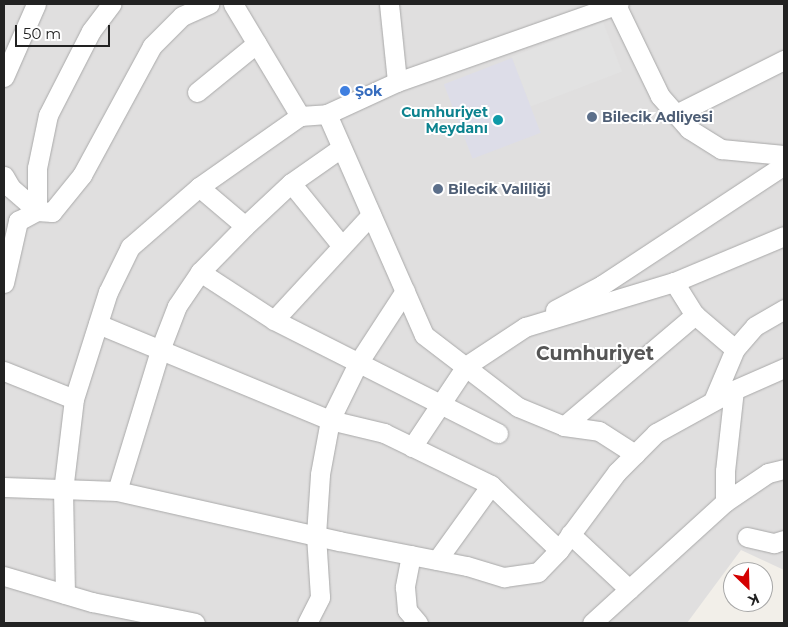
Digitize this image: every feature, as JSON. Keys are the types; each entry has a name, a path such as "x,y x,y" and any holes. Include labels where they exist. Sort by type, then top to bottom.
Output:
{"street":[{"path":"4,77 36,4"},
{"path":"37,211 37,168 48,116 91,31 112,4"},
{"path":"4,283 18,221 37,211 52,212 82,174 152,46 182,16 209,4"},
{"path":"233,4 300,116"},
{"path":"389,4 397,82"},
{"path":"65,594 63,491 74,399 108,292 130,247 199,186 300,116 327,114 397,82 618,4 660,96 688,129 720,149 784,156"},
{"path":"197,92 256,43"},
{"path":"676,114 784,60"},
{"path":"327,114 424,335 518,406 564,426 599,431 635,454"},
{"path":"117,491 160,350 177,306 200,272 245,226 291,183 341,148"},
{"path":"412,446 466,366 525,327 602,284 784,165"},
{"path":"4,176 11,188 37,211"},
{"path":"291,183 341,245"},
{"path":"199,186 245,226"},
{"path":"274,320 341,245 372,215"},
{"path":"525,327 674,282 784,236"},
{"path":"200,272 274,320 498,433"},
{"path":"674,282 694,315 735,349"},
{"path":"307,623 320,597 316,535 320,474 330,420 358,362 404,291"},
{"path":"713,401 735,349 754,326 784,309"},
{"path":"564,426 694,315"},
{"path":"98,324 330,420 384,433 412,446 491,485 559,550"},
{"path":"4,487 63,491 117,491 436,560 504,577 538,572 559,550 635,454 656,433 734,390 784,368"},
{"path":"4,371 74,399"},
{"path":"725,502 725,471 734,390"},
{"path":"592,623 725,502 768,473 784,469"},
{"path":"436,560 491,485"},
{"path":"570,534 629,589"},
{"path":"747,537 774,543 784,540"},
{"path":"411,556 405,587 407,610 418,623"},
{"path":"4,576 65,594 194,623"}],"shaded area":[{"path":"4,4 784,4 784,570 773,565 773,562 767,562 741,550 732,562 723,562 723,574 687,623 4,623"},
{"path":"603,22 622,71 531,107 512,57"},
{"name":"Cumhuriyet Meydanı","path":"512,58 541,133 473,159 444,84"}],"place":[{"name":"Şok","path":"345,91"},
{"name":"Bilecik Adliyesi","path":"592,117"},
{"name":"Cumhuriyet Meydanı","path":"498,120"},
{"name":"Bilecik Valiliği","path":"438,189"}],"district":[{"name":"Cumhuriyet","path":"595,354"}]}
